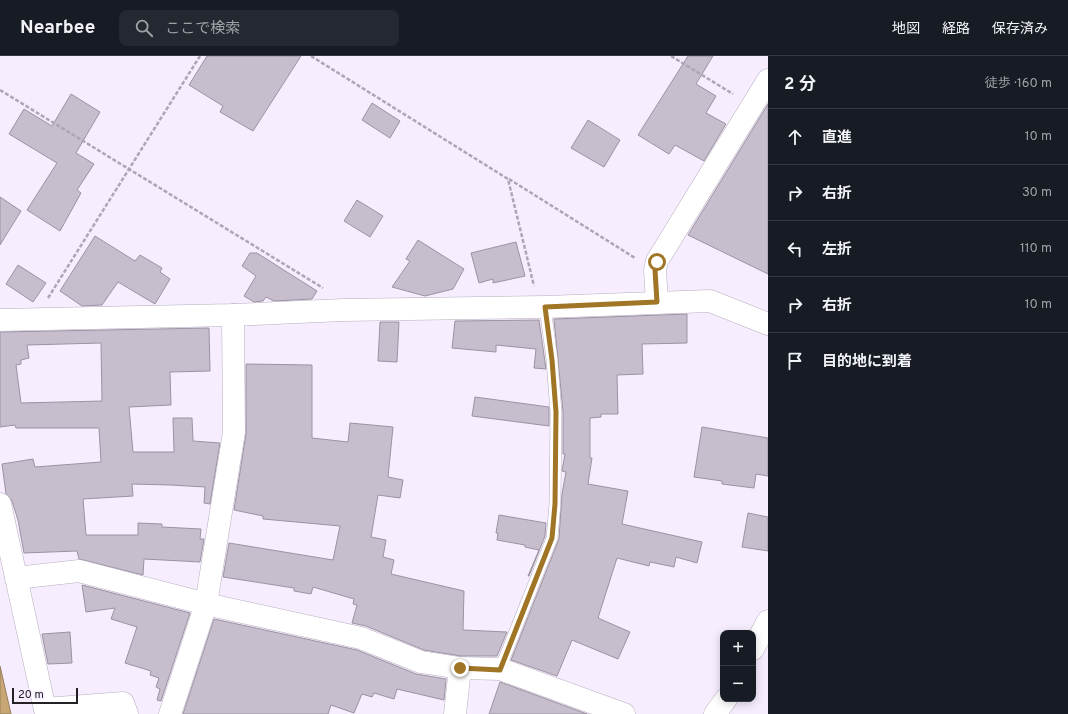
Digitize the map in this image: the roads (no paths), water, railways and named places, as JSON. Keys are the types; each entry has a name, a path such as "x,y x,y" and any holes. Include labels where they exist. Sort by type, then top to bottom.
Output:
{"street":[{"path":"657,302 655,270 657,262 768,80"},
{"path":"0,320 34,318 233,315 343,310 545,307 710,301 768,324"},
{"path":"170,714 206,604 234,432 233,315"},
{"path":"0,504 46,711 123,703 127,714"},
{"path":"16,578 79,571 206,604 360,638 421,662 460,668 500,670 624,714"},
{"path":"756,643 768,621"},
{"path":"455,714 460,668"},
{"path":"715,714 724,702"}],"lane":[{"path":"500,670 552,538 555,504 556,412 552,360 545,307"}]}
